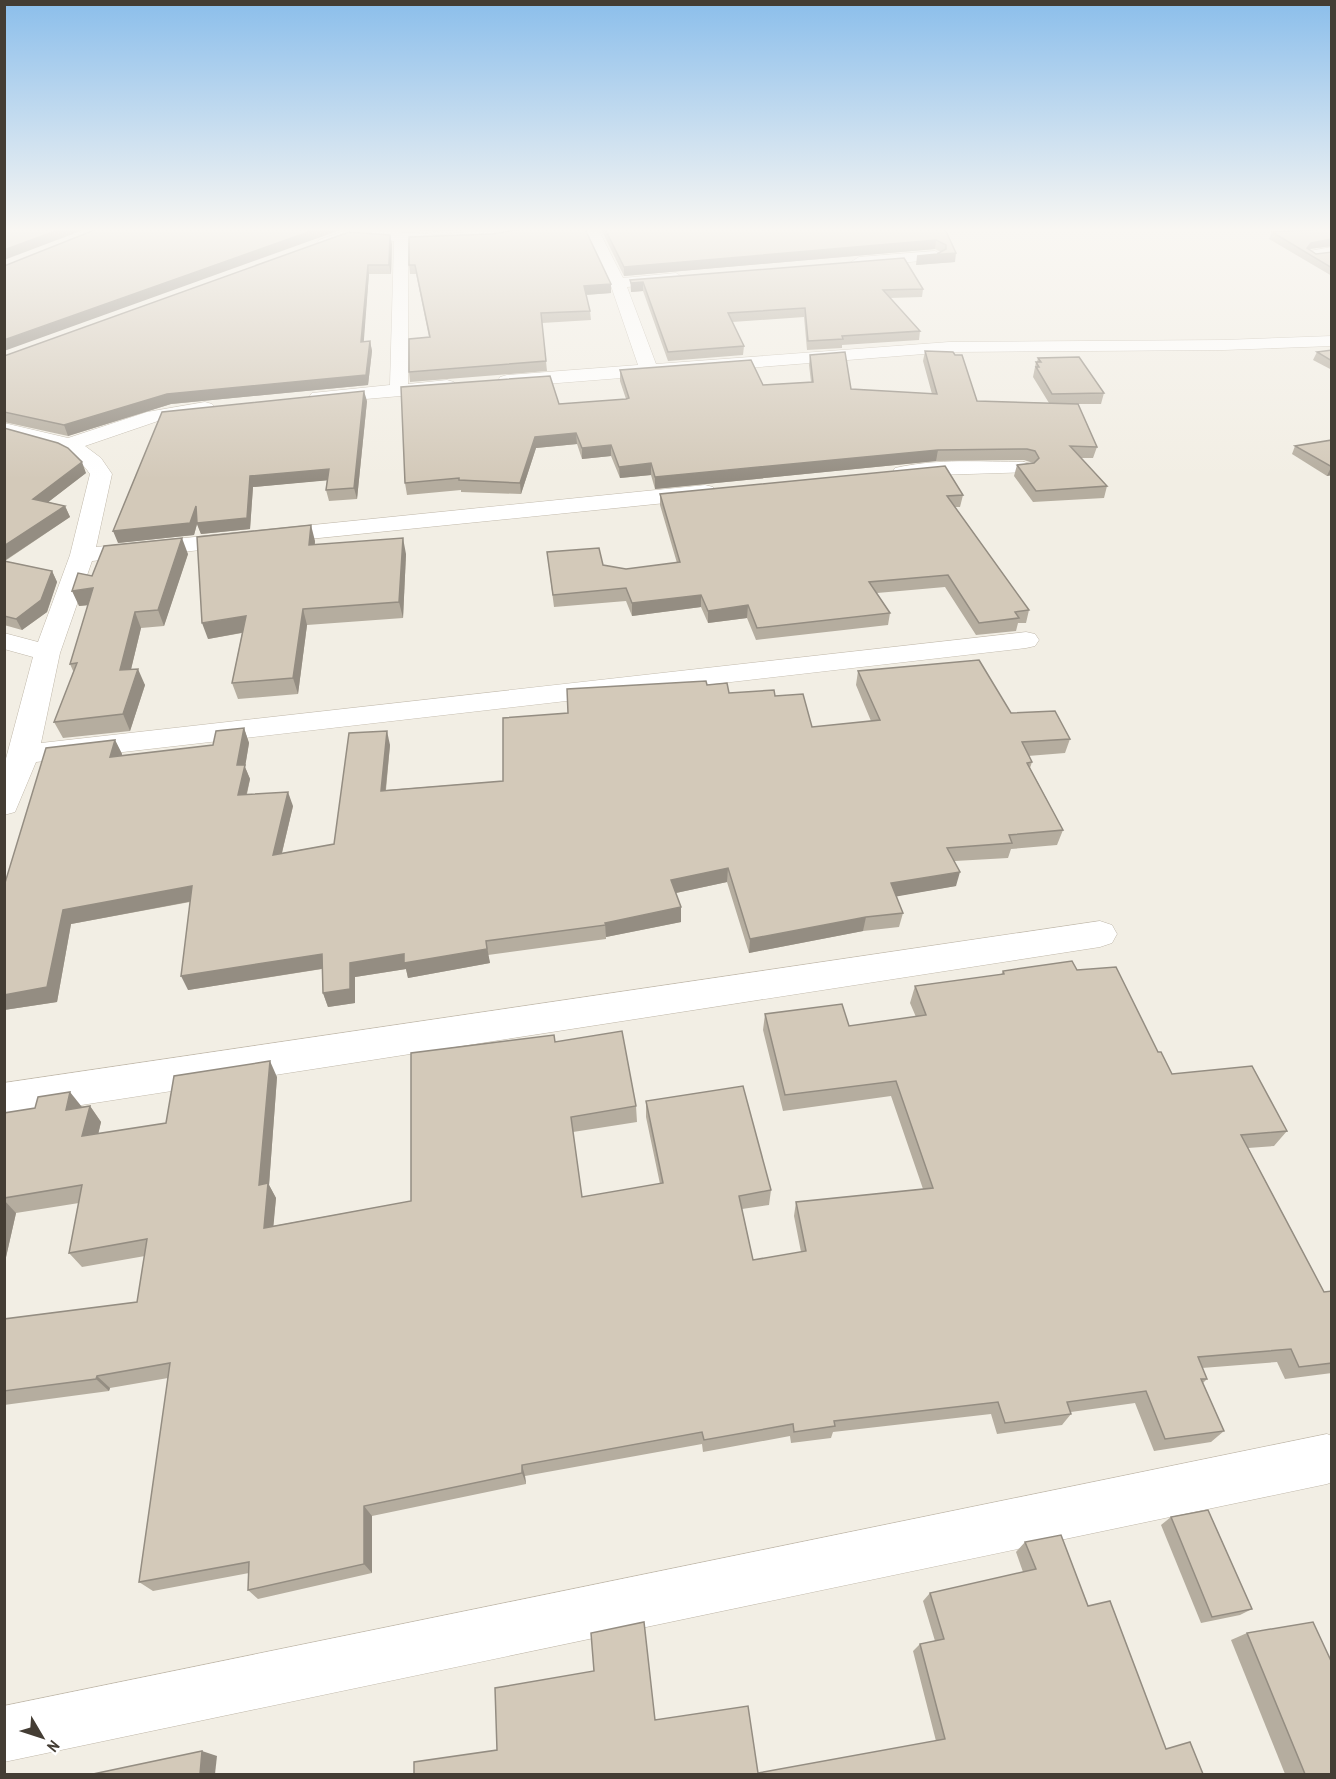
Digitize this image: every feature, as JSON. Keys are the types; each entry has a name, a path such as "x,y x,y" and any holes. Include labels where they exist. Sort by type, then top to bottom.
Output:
{"street":[{"path":"399,390 400,312"},
{"path":"628,312 649,370"},
{"path":"494,382 949,347 1248,345 1332,341"},
{"path":"304,399 470,384"},
{"path":"68,445 154,416 221,406"},
{"path":"4,429 68,445 96,463 101,474 82,555 47,653 24,754 4,805"},
{"path":"877,475 936,469 1024,468"},
{"path":"82,555 722,491"},
{"path":"24,754 1026,640"},
{"path":"4,641 47,653"},
{"path":"4,1100 1100,934"},
{"path":"4,1734 1327,1459"}],"building":[{"path":"4,312 83,312 4,340"},
{"path":"126,312 364,312 361,342 370,341 366,375 167,394 64,425 4,412 4,356"},
{"path":"425,312 565,312 541,313 546,361 409,372 409,339 430,337"},
{"path":"654,312 743,312 728,313 744,346 668,352"},
{"path":"805,312 903,312 920,331 842,336 843,339 808,341"},
{"path":"1332,350 1332,361 1317,352"},
{"path":"925,351 953,352 955,355 962,355 977,401 1078,404 1097,447 1070,446 1107,486 1036,491 1017,465 1034,463 1039,458 1035,451 1027,449 938,450 655,477 651,463 619,467 611,445 582,448 576,433 535,437 520,483 459,480 459,478 405,483 401,387 550,376 559,404 626,399 629,398 620,370 751,360 763,385 813,382 810,355 845,352 851,389 937,394"},
{"path":"1079,357 1104,393 1052,394 1036,367 1039,367 1036,362 1041,362 1038,358"},
{"path":"364,391 354,488 326,490 329,469 250,476 247,518 197,523 196,506 190,523 113,531 162,412"},
{"path":"4,428 58,443 68,448 82,462 33,499 65,506 4,546"},
{"path":"1332,440 1332,467 1295,446"},
{"path":"945,466 963,495 947,496 1029,610 1015,612 1019,618 979,623 948,575 869,582 890,613 757,628 748,605 708,611 701,595 632,603 626,588 553,595 547,552 599,548 603,565 626,569 680,562 660,494"},
{"path":"311,525 309,545 403,538 399,602 303,609 293,678 232,683 246,616 202,623 197,537"},
{"path":"182,538 158,610 135,612 120,670 138,669 123,714 54,722 77,663 70,664 93,588 72,591 78,573 92,576 104,546"},
{"path":"4,561 52,571 41,600 16,619 4,616"},
{"path":"979,660 1011,713 1055,711 1070,739 1022,742 1032,762 1027,763 1063,830 1009,835 1012,843 947,848 960,872 891,883 903,913 866,917 750,939 728,868 671,880 681,907 605,923 606,925 486,941 487,949 404,963 404,954 350,963 350,989 323,993 322,954 181,976 192,886 63,910 47,987 4,995 4,886 46,748 115,740 110,757 213,745 216,731 244,728 237,765 245,765 238,795 288,792 273,855 334,844 349,733 387,731 381,791 503,781 503,718 568,713 567,689 706,681 707,685 727,683 729,693 774,690 775,696 803,694 812,727 880,720 858,671"},
{"path":"1072,961 1077,970 1116,967 1158,1052 1161,1052 1172,1074 1252,1066 1287,1131 1241,1135 1324,1292 1332,1291 1332,1363 1299,1367 1291,1349 1198,1357 1207,1379 1201,1379 1224,1431 1165,1439 1146,1391 1067,1402 1071,1414 1005,1423 998,1402 834,1421 835,1426 794,1432 793,1424 704,1440 702,1432 522,1465 522,1473 364,1506 364,1564 248,1590 249,1562 139,1582 170,1363 97,1376 96,1379 4,1391 4,1319 137,1302 147,1239 69,1253 82,1185 4,1198 4,1113 35,1108 38,1097 70,1092 66,1110 90,1106 82,1136 166,1123 174,1076 270,1061 259,1185 268,1183 264,1228 411,1201 411,1053 554,1035 555,1042 622,1031 636,1106 571,1117 582,1197 663,1183 646,1101 743,1086 771,1190 739,1196 753,1260 806,1251 796,1202 933,1188 896,1081 785,1095 765,1014 842,1004 849,1026 926,1015 915,986 1004,974 1003,971"},
{"path":"1208,1510 1252,1609 1212,1617 1171,1517"},
{"path":"1061,1535 1088,1606 1110,1601 1166,1749 1190,1742 1203,1774 414,1774 414,1762 497,1750 495,1688 594,1671 591,1633 644,1622 655,1720 748,1706 758,1773 945,1739 920,1644 944,1639 930,1593 1036,1569 1025,1542"},
{"path":"1313,1622 1332,1663 1332,1774 1305,1774 1247,1633"},
{"path":"202,1751 200,1774 93,1774"}]}
